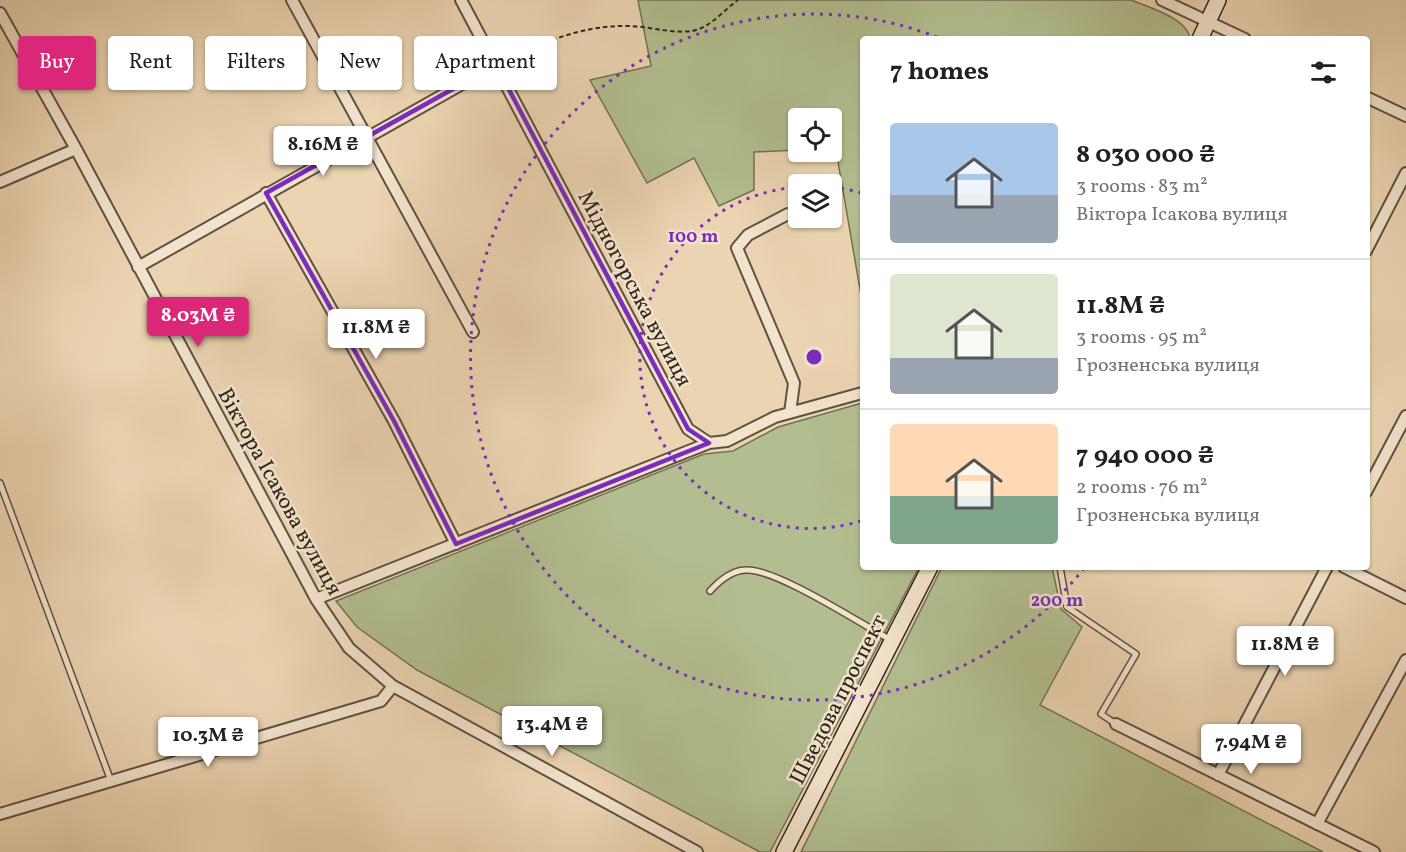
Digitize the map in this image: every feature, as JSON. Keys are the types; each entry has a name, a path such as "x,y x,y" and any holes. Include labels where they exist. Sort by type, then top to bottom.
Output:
{"street":[{"path":"292,0 473,332"},
{"name":"Мідногорська вулиця","path":"462,0 481,36"},
{"path":"1162,0 1239,36"},
{"path":"1202,36 1218,0"},
{"name":"Віктора Ісакова вулиця","path":"0,13 76,149 316,598 349,648 393,686 696,852"},
{"path":"138,267 451,90"},
{"name":"Мідногорська вулиця","path":"509,90 688,429 709,443"},
{"path":"1370,99 1406,116"},
{"path":"0,182 76,149"},
{"path":"1370,243 1406,173"},
{"path":"266,193 394,421 456,544"},
{"path":"788,214 748,235 737,248 794,383 790,413"},
{"path":"316,598 709,443 728,441 775,417 860,394"},
{"path":"1370,484 1406,416"},
{"name":"Шведова проспект","path":"784,852 928,570"},
{"path":"1218,775 1325,570"},
{"path":"1350,570 1406,598"},
{"path":"1317,824 1406,660"},
{"path":"0,814 381,701 393,686"},
{"path":"1116,724 1374,852"}],"lane":[{"path":"0,483 111,781"},
{"path":"1061,570 1067,607 1136,654 1101,714 1116,724"},
{"path":"710,591 725,577 736,571 765,571 892,641"}],"path":[{"path":"557,38 583,30 627,26 694,31 712,22 738,0"}],"highlighted area":[{"path":"496,65 688,429 709,443 456,544 394,421 266,193"}],"green space":[{"path":"638,0 1132,0 1175,20 1182,25 1189,36 860,36 860,289 842,174 838,162 842,162 842,108 788,108 788,150 754,152 754,190 719,206 694,158 647,183 590,80 651,66"},
{"path":"860,404 860,570 917,570 770,852 760,852 417,670 357,627 336,601 704,454 733,451 778,427"},
{"path":"941,570 1053,570 1061,609 1082,627 1040,705 1323,852 801,852"}]}
